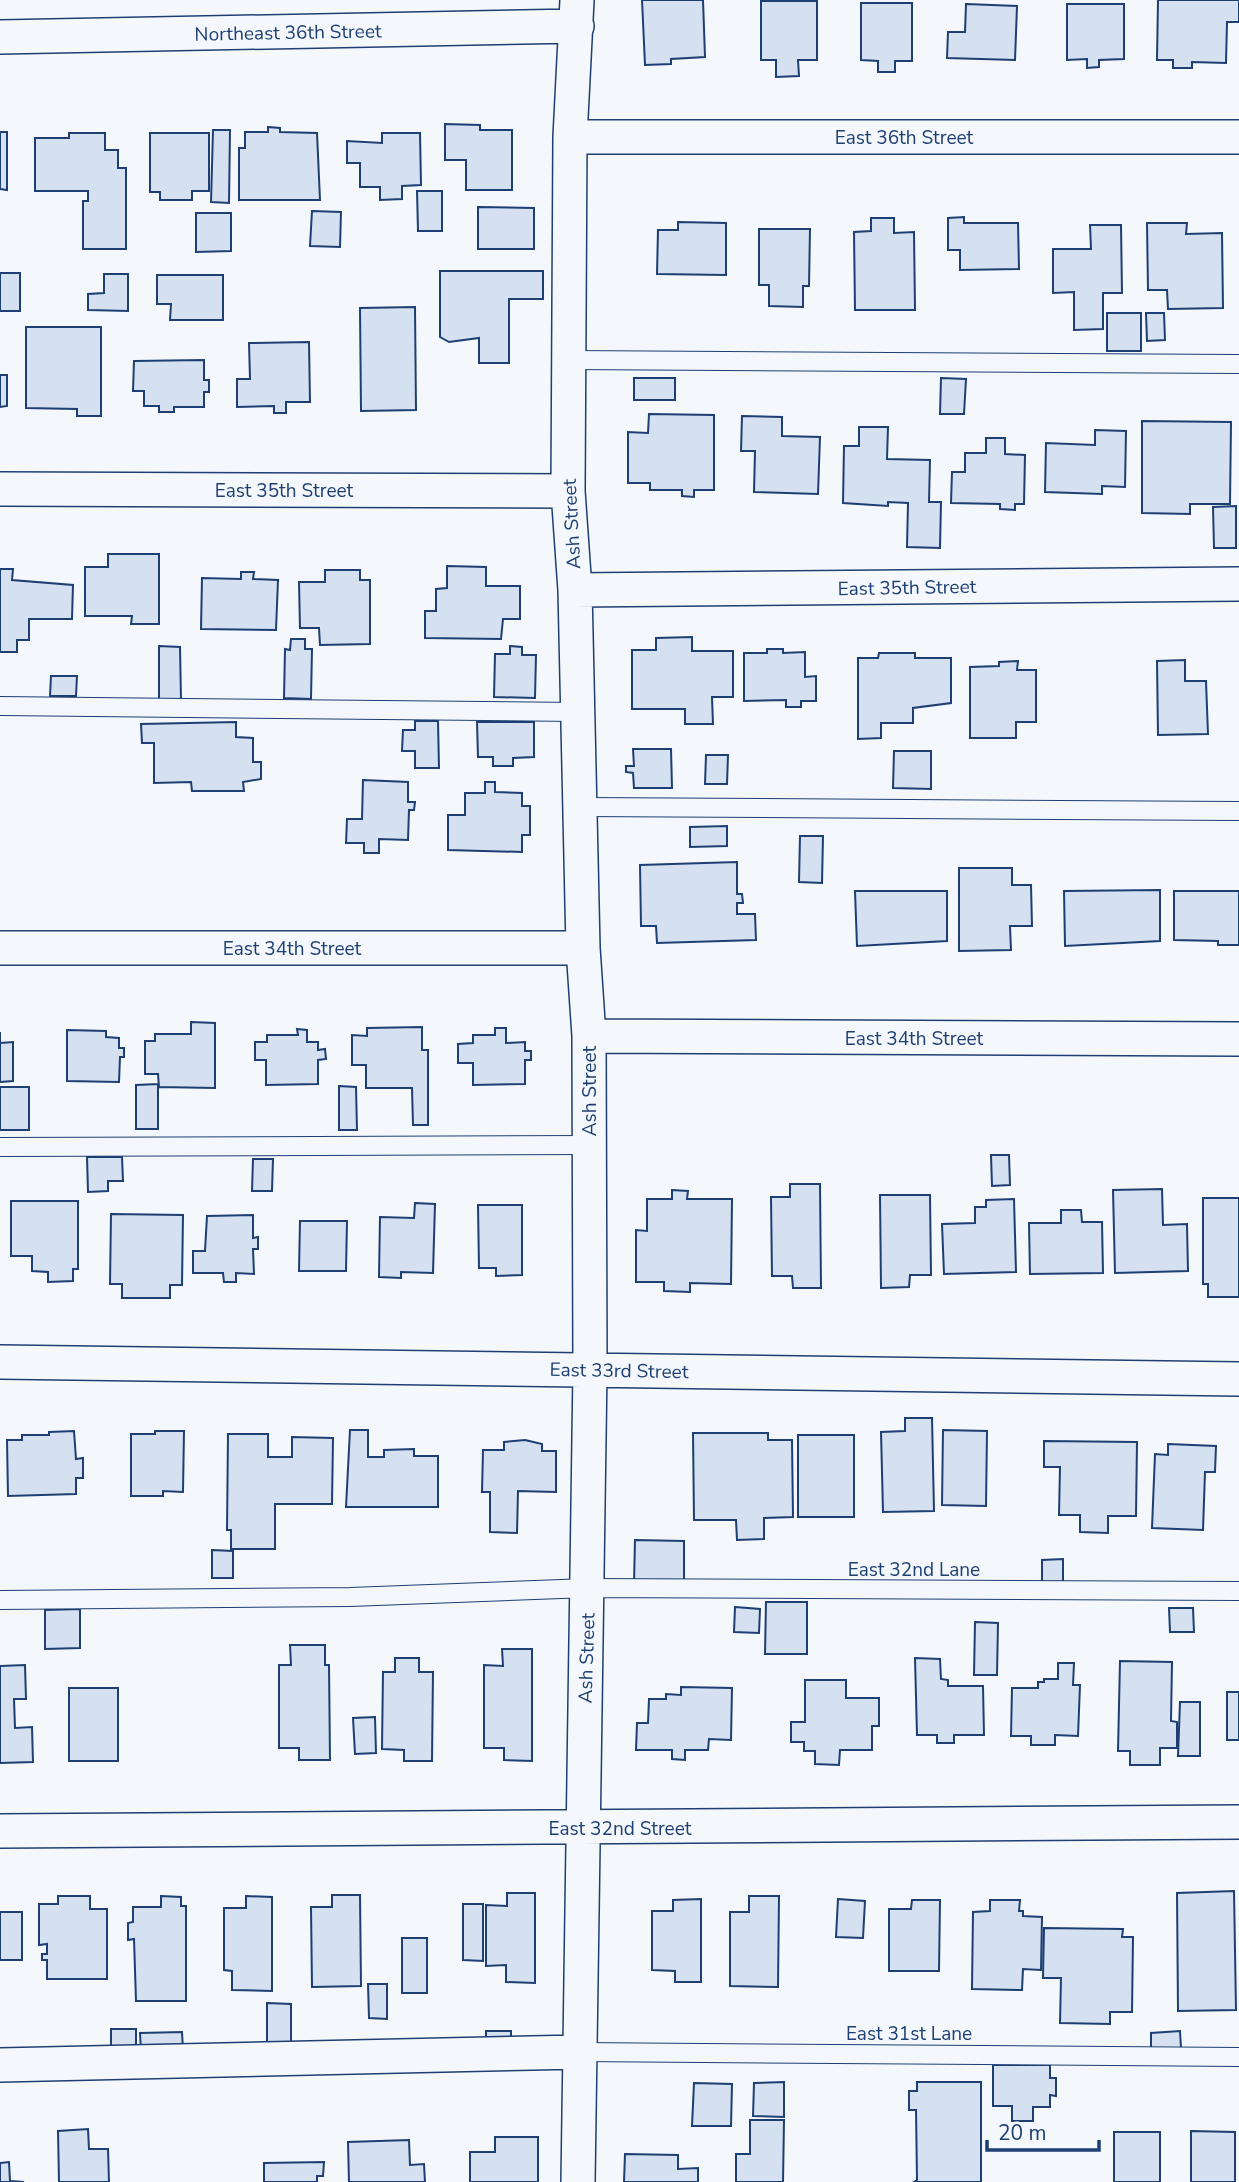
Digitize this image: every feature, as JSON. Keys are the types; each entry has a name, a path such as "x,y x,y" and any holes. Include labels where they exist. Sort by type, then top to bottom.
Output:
{"street":[{"name":"Northeast 36th Street","path":"0,37 577,13"},
{"name":"Ash Street","path":"577,13 570,137 568,491 575,590 583,948 589,1036 590,1370 588,1588 581,1828 578,2182"},
{"name":"East 36th Street","path":"570,137 1239,137"},
{"name":"East 35th Street","path":"0,489 568,491"},
{"name":"East 35th Street","path":"575,590 1239,584"},
{"name":"East 34th Street","path":"0,948 583,948"},
{"name":"East 34th Street","path":"589,1036 1239,1039"},
{"name":"East 33rd Street","path":"0,1362 1239,1378"},
{"name":"East 32nd Street","path":"0,1831 1239,1822"},
{"path":"0,2065 579,2052"}],"lane":[{"path":"569,360 1239,364"},
{"path":"0,706 578,712"},
{"path":"580,807 1239,811"},
{"path":"0,1147 589,1145"},
{"name":"East 32nd Lane","path":"0,1600 350,1597 588,1588 1239,1591"},
{"name":"East 31st Lane","path":"579,2052 1239,2057"}],"building":[{"path":"642,0 703,0 705,57 671,59 671,64 645,65"},
{"path":"1158,0 1239,0 1239,22 1227,22 1226,63 1192,62 1192,68 1173,68 1173,60 1157,60"},
{"path":"761,1 817,1 817,60 798,60 799,76 776,77 776,60 761,60"},
{"path":"861,3 912,3 912,61 895,61 895,72 878,72 878,61 861,60"},
{"path":"966,4 1017,6 1015,60 947,58 948,32 965,32"},
{"path":"1067,4 1124,4 1124,59 1099,60 1099,67 1087,68 1087,59 1067,60"},
{"path":"445,124 480,125 480,130 512,130 512,190 466,190 466,160 445,160"},
{"path":"268,127 280,128 280,132 317,133 320,200 239,200 239,148 245,148 245,132 268,132"},
{"path":"213,130 230,130 229,203 211,202"},
{"path":"0,132 7,132 7,190 0,189"},
{"path":"69,133 105,133 105,150 118,150 118,168 126,168 126,249 83,249 83,201 88,201 88,191 35,191 35,138 69,138"},
{"path":"150,133 209,133 209,191 192,191 192,200 160,200 160,192 150,192"},
{"path":"382,133 420,133 421,185 402,186 402,199 380,200 380,187 360,187 360,163 347,163 347,141 382,143"},
{"path":"417,191 442,191 442,231 418,231"},
{"path":"478,207 534,208 534,249 478,249"},
{"path":"312,211 341,212 340,247 310,246"},
{"path":"196,213 231,213 231,251 196,252"},
{"path":"964,217 964,223 1018,223 1019,269 960,270 960,250 948,250 948,218"},
{"path":"871,218 894,218 894,233 914,232 915,310 855,310 854,232 871,231"},
{"path":"678,222 726,223 726,275 657,274 658,230 678,230"},
{"path":"1147,223 1187,223 1186,234 1222,233 1223,308 1168,309 1167,290 1148,290"},
{"path":"1090,225 1121,225 1122,293 1103,293 1103,329 1074,330 1074,292 1053,293 1053,249 1091,249"},
{"path":"759,229 810,229 809,286 803,286 803,307 769,306 769,285 759,285"},
{"path":"440,271 543,271 543,299 509,299 509,363 479,363 479,338 449,342 440,337"},
{"path":"0,273 20,273 20,311 0,311"},
{"path":"104,274 128,274 128,311 88,310 88,294 104,293"},
{"path":"157,275 223,275 223,320 170,320 171,304 157,304"},
{"path":"415,307 416,410 361,411 360,308"},
{"path":"1107,313 1141,313 1141,351 1107,351"},
{"path":"1146,313 1164,313 1165,340 1147,341"},
{"path":"26,327 101,327 101,416 77,416 77,409 26,408"},
{"path":"309,342 310,402 286,402 286,413 274,413 274,406 237,407 237,379 250,379 249,343"},
{"path":"204,360 204,380 209,380 209,392 204,392 204,407 174,407 174,412 159,412 159,406 144,406 144,391 133,391 134,361"},
{"path":"0,375 7,375 7,406 0,407"},
{"path":"634,378 675,378 675,400 634,400"},
{"path":"941,378 966,379 964,414 940,414"},
{"path":"649,414 714,415 714,490 694,490 694,497 682,496 682,490 650,490 650,483 628,483 628,432 648,433"},
{"path":"742,416 782,417 782,436 820,437 818,494 754,492 755,451 741,451"},
{"path":"1142,421 1231,422 1230,504 1190,504 1190,514 1142,513"},
{"path":"859,427 888,427 887,459 930,460 929,502 941,502 940,548 907,547 908,503 888,502 888,506 843,503 844,446 859,446"},
{"path":"1095,430 1126,431 1125,487 1102,486 1102,494 1045,492 1046,443 1095,445"},
{"path":"986,438 1005,438 1005,454 1025,455 1024,504 1015,504 1015,510 1000,509 1000,504 951,503 952,472 965,472 965,453 986,453"},
{"path":"1236,506 1236,548 1214,548 1213,507"},
{"path":"108,554 159,554 159,624 131,624 132,616 85,616 85,567 108,567"},
{"path":"447,566 486,567 486,586 520,586 520,619 503,619 501,639 425,638 425,611 436,611 436,589 447,588"},
{"path":"0,569 13,569 12,580 73,585 72,619 29,619 29,640 17,640 17,652 0,652"},
{"path":"325,570 360,570 360,580 370,580 370,644 320,645 319,628 300,628 299,582 325,582"},
{"path":"241,572 254,572 253,579 278,580 276,630 201,629 202,578 241,579"},
{"path":"692,637 692,651 733,651 733,697 712,697 713,724 685,724 685,709 632,709 632,650 656,650 656,638"},
{"path":"291,639 305,639 305,649 312,649 311,699 284,698 285,649 290,650"},
{"path":"159,646 180,647 181,700 159,700"},
{"path":"510,646 522,647 522,655 536,655 535,698 494,697 495,654 510,654"},
{"path":"767,649 783,649 783,653 805,652 805,677 816,676 816,701 801,701 801,707 786,707 786,700 744,701 744,653 767,653"},
{"path":"879,653 915,653 915,658 951,658 951,703 913,708 913,723 881,723 881,738 858,739 858,658 878,658"},
{"path":"1185,660 1185,681 1206,681 1208,734 1158,735 1157,661"},
{"path":"1018,661 1017,670 1036,670 1036,722 1016,722 1016,738 970,738 970,667 999,666 999,662"},
{"path":"51,676 77,676 76,696 50,696"},
{"path":"415,721 438,721 439,768 415,768 415,751 402,751 403,730 415,730"},
{"path":"236,722 236,737 253,738 253,762 261,762 261,779 243,782 244,791 192,791 191,782 154,783 154,743 142,743 141,724"},
{"path":"477,722 534,722 534,757 513,758 513,766 493,766 493,757 478,757"},
{"path":"633,749 671,749 672,788 634,788 633,773 626,772 626,766 634,766"},
{"path":"894,751 931,751 931,789 893,788"},
{"path":"706,755 728,755 727,784 705,784"},
{"path":"363,780 408,782 408,802 415,802 414,810 409,810 408,840 379,839 379,853 364,853 364,843 346,843 347,819 362,819"},
{"path":"485,782 495,782 495,792 522,793 522,806 530,806 530,835 522,835 522,852 448,850 448,815 465,815 465,793 485,793"},
{"path":"727,826 727,846 690,847 690,827"},
{"path":"800,836 823,836 822,883 799,882"},
{"path":"737,862 737,894 742,894 743,903 737,903 737,914 755,914 756,940 657,943 656,926 641,926 640,865"},
{"path":"959,868 1012,868 1012,885 1031,885 1032,926 1010,926 1011,950 959,951"},
{"path":"1160,890 1160,941 1065,946 1064,891"},
{"path":"855,891 947,891 947,941 857,946"},
{"path":"1174,891 1239,891 1239,945 1218,945 1218,941 1174,940"},
{"path":"191,1022 215,1023 215,1088 159,1087 158,1074 145,1074 145,1041 155,1041 155,1034 191,1034"},
{"path":"422,1027 422,1050 428,1050 428,1125 413,1125 412,1088 366,1088 366,1065 352,1065 352,1035 367,1036 367,1028"},
{"path":"495,1028 506,1028 506,1043 525,1042 525,1051 531,1051 531,1060 525,1060 525,1084 473,1085 473,1063 458,1063 458,1044 473,1043 473,1035 495,1035"},
{"path":"297,1029 307,1030 307,1042 318,1042 318,1050 325,1049 326,1059 318,1060 318,1084 266,1085 266,1060 255,1060 255,1042 267,1042 267,1035 298,1035"},
{"path":"67,1030 106,1031 106,1037 119,1038 119,1048 124,1048 124,1057 120,1057 119,1082 67,1081"},
{"path":"13,1042 13,1081 0,1082 0,1043"},
{"path":"158,1084 158,1129 136,1129 136,1085"},
{"path":"339,1086 356,1087 357,1130 339,1130"},
{"path":"0,1087 29,1087 29,1130 0,1130"},
{"path":"991,1155 1009,1155 1010,1185 992,1186"},
{"path":"87,1157 122,1157 123,1181 108,1181 108,1191 88,1192"},
{"path":"253,1159 273,1159 272,1191 252,1191"},
{"path":"790,1184 820,1184 821,1288 793,1288 792,1276 772,1276 771,1197 790,1197"},
{"path":"1162,1189 1163,1225 1187,1224 1188,1271 1115,1273 1113,1190"},
{"path":"672,1190 688,1191 687,1199 732,1199 731,1284 690,1283 690,1292 664,1291 664,1282 636,1282 636,1230 647,1231 647,1199 672,1199"},
{"path":"880,1195 930,1195 931,1275 910,1275 909,1287 881,1288"},
{"path":"1203,1198 1239,1198 1239,1297 1208,1297 1208,1284 1203,1284"},
{"path":"1014,1199 1016,1272 944,1274 942,1224 975,1223 975,1207 986,1207 986,1200"},
{"path":"11,1201 78,1201 78,1269 73,1269 73,1281 48,1282 48,1272 32,1271 32,1256 11,1256"},
{"path":"415,1203 435,1204 433,1273 401,1272 401,1278 379,1277 380,1217 414,1218"},
{"path":"478,1205 522,1205 522,1275 496,1276 496,1268 479,1268"},
{"path":"1061,1210 1081,1210 1082,1222 1102,1222 1103,1273 1030,1274 1029,1223 1061,1223"},
{"path":"111,1214 183,1215 182,1285 170,1285 170,1298 122,1298 122,1284 110,1284"},
{"path":"253,1215 253,1238 258,1237 258,1249 253,1249 254,1274 236,1273 236,1282 224,1282 223,1273 193,1273 193,1251 205,1251 207,1216"},
{"path":"300,1221 347,1221 346,1271 299,1271"},
{"path":"905,1418 932,1418 934,1511 883,1512 881,1432 905,1431"},
{"path":"350,1430 368,1430 368,1457 384,1457 384,1450 414,1449 414,1456 438,1456 438,1507 346,1507"},
{"path":"943,1430 987,1431 986,1506 942,1505"},
{"path":"74,1431 76,1459 83,1458 83,1478 76,1478 76,1494 8,1496 7,1440 22,1440 22,1435"},
{"path":"155,1431 184,1431 183,1492 163,1491 163,1496 131,1496 131,1434 155,1434"},
{"path":"693,1433 768,1433 768,1440 792,1440 793,1517 764,1518 764,1539 737,1540 736,1520 694,1520"},
{"path":"228,1434 268,1434 268,1457 292,1457 292,1437 333,1438 332,1504 275,1504 275,1549 231,1549 231,1530 227,1530"},
{"path":"798,1435 854,1435 854,1517 798,1517"},
{"path":"525,1440 542,1444 542,1451 556,1451 556,1492 518,1491 517,1533 490,1532 490,1492 482,1492 483,1450 504,1450 504,1442"},
{"path":"1044,1441 1137,1442 1136,1516 1108,1516 1108,1533 1080,1532 1080,1515 1059,1515 1060,1467 1044,1467"},
{"path":"1168,1444 1216,1446 1215,1472 1205,1472 1203,1530 1152,1528 1155,1454 1168,1455"},
{"path":"635,1540 684,1541 684,1583 634,1583"},
{"path":"212,1550 233,1551 233,1578 212,1578"},
{"path":"1063,1559 1063,1585 1042,1586 1042,1560"},
{"path":"766,1602 807,1602 807,1654 765,1654"},
{"path":"735,1607 760,1609 759,1633 734,1632"},
{"path":"1169,1608 1193,1608 1194,1632 1170,1632"},
{"path":"80,1609 80,1648 45,1649 45,1610"},
{"path":"975,1622 998,1623 997,1675 974,1675"},
{"path":"290,1645 325,1645 325,1665 329,1665 330,1760 299,1760 299,1748 279,1748 279,1665 291,1665"},
{"path":"502,1649 532,1649 532,1761 504,1760 504,1748 484,1748 484,1665 503,1666"},
{"path":"395,1658 419,1658 419,1672 433,1672 432,1761 404,1761 404,1750 382,1749 383,1672 395,1672"},
{"path":"915,1658 940,1659 941,1679 948,1680 948,1686 983,1686 984,1735 954,1735 954,1743 937,1743 937,1735 917,1735"},
{"path":"1120,1661 1172,1662 1171,1721 1177,1722 1177,1748 1160,1748 1160,1765 1130,1765 1130,1751 1118,1751"},
{"path":"1058,1663 1074,1663 1073,1685 1080,1685 1078,1736 1055,1735 1055,1745 1031,1745 1031,1736 1011,1736 1012,1688 1038,1688 1038,1682 1044,1682 1044,1679 1058,1679"},
{"path":"25,1665 26,1699 14,1699 15,1728 32,1727 33,1762 0,1763 0,1666"},
{"path":"805,1680 846,1680 846,1698 879,1698 879,1726 872,1726 872,1750 840,1750 839,1765 815,1764 815,1751 804,1751 804,1742 791,1742 791,1722 805,1722"},
{"path":"681,1687 732,1688 731,1740 709,1739 708,1750 685,1750 685,1760 672,1759 672,1750 636,1750 637,1723 648,1723 649,1699 666,1699 666,1694 681,1695"},
{"path":"69,1688 118,1688 118,1761 69,1761"},
{"path":"1227,1692 1239,1692 1239,1740 1227,1740"},
{"path":"1180,1702 1200,1702 1200,1756 1178,1756"},
{"path":"375,1717 376,1753 355,1754 353,1718"},
{"path":"1234,1891 1236,2010 1178,2011 1177,1893"},
{"path":"507,1893 535,1893 535,1983 506,1982 506,1965 486,1966 486,1905 507,1906"},
{"path":"332,1895 360,1895 361,1986 312,1987 311,1907 332,1907"},
{"path":"58,1896 90,1896 90,1909 107,1909 107,1979 47,1979 47,1960 42,1960 42,1954 47,1954 47,1944 39,1945 39,1904 58,1904"},
{"path":"161,1896 181,1897 181,1906 186,1906 186,2001 136,2001 134,1939 128,1940 128,1923 133,1922 133,1907 161,1907"},
{"path":"246,1896 272,1897 272,1991 232,1990 232,1971 224,1970 224,1908 246,1908"},
{"path":"749,1896 779,1896 778,1987 730,1986 730,1912 749,1912"},
{"path":"701,1899 701,1982 675,1982 675,1971 652,1970 652,1911 673,1911 673,1900"},
{"path":"838,1899 865,1901 863,1938 836,1937"},
{"path":"912,1900 940,1900 939,1971 889,1971 889,1909 911,1909"},
{"path":"990,1900 1020,1900 1019,1911 1023,1911 1023,1916 1042,1917 1041,1970 1023,1969 1022,1990 972,1989 973,1912 990,1911"},
{"path":"463,1904 483,1904 483,1961 463,1960"},
{"path":"0,1912 22,1912 22,1960 0,1960"},
{"path":"1044,1928 1123,1929 1122,1937 1133,1937 1132,2012 1110,2012 1110,2024 1060,2023 1061,1978 1043,1978"},
{"path":"402,1938 427,1938 427,1993 402,1993"},
{"path":"368,1984 387,1984 387,2019 369,2018"},
{"path":"267,2003 291,2004 291,2048 267,2048"},
{"path":"111,2029 136,2029 136,2051 111,2051"},
{"path":"486,2031 511,2031 511,2049 486,2050"},
{"path":"1180,2031 1181,2048 1151,2050 1151,2033"},
{"path":"182,2032 183,2050 141,2052 140,2033"},
{"path":"993,2065 1050,2065 1050,2078 1056,2078 1056,2096 1050,2095 1050,2107 1033,2107 1033,2121 1012,2121 1012,2106 993,2106"},
{"path":"784,2082 784,2117 753,2116 754,2083"},
{"path":"917,2082 981,2082 981,2182 914,2182 917,2180 916,2110 909,2110 909,2091 917,2091"},
{"path":"694,2083 732,2084 731,2126 692,2126"},
{"path":"750,2120 784,2120 783,2182 736,2182 736,2154 750,2154"},
{"path":"88,2129 89,2149 108,2149 109,2182 59,2182 58,2131"},
{"path":"1191,2131 1235,2132 1235,2182 1191,2182"},
{"path":"1114,2132 1160,2132 1160,2182 1114,2182"},
{"path":"495,2137 538,2137 538,2182 470,2182 470,2152 495,2152"},
{"path":"409,2140 410,2165 424,2164 425,2182 349,2182 348,2142"},
{"path":"625,2154 678,2155 678,2169 698,2168 698,2182 624,2182"},
{"path":"9,2162 10,2181 24,2182 0,2182 0,2163"},
{"path":"324,2162 323,2176 317,2176 317,2182 264,2182 264,2163"}]}
